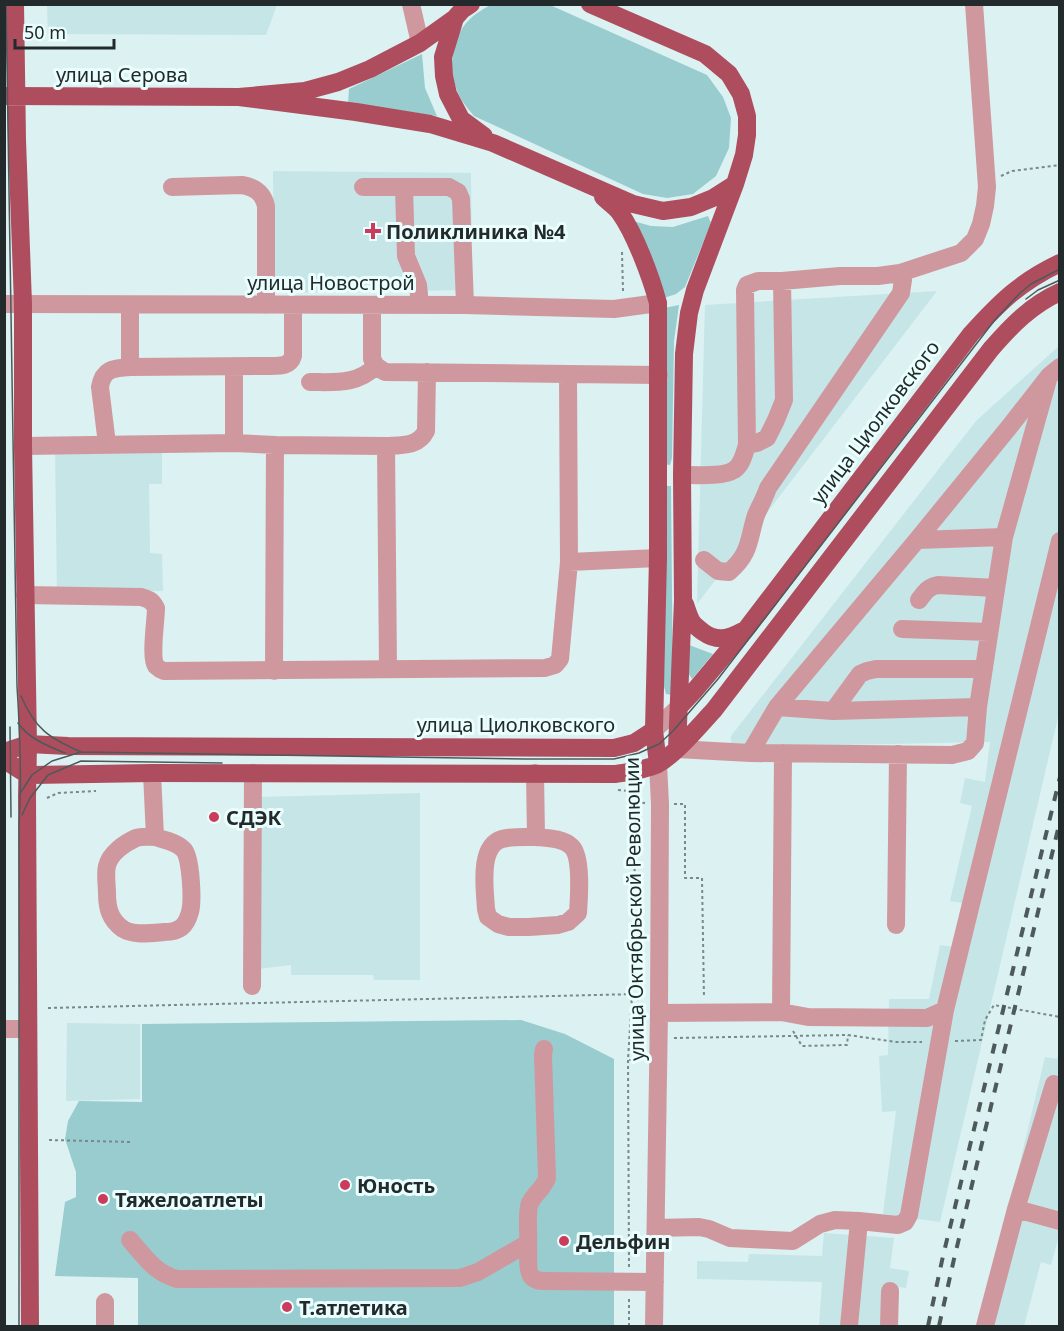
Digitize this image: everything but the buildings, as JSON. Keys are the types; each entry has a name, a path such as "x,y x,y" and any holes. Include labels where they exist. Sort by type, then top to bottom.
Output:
{"main road":[{"path":"15,4 23,304 28,744 30,1326"},
{"path":"239,97 305,91 338,82 420,44 456,11 471,4"},
{"path":"590,4 705,54 729,74 741,94 747,116 744,155 695,290 689,313 684,354 683,600 677,749"},
{"path":"456,11 443,57 448,94 461,118 493,143"},
{"name":"улица Серова","path":"4,96 239,97"},
{"path":"239,97 430,124 493,143 633,204 663,211 691,207 713,198 735,184"},
{"name":"улица Октябрьской Революции","path":"593,187 619,212 633,238 658,303 658,558 654,730 658,764"},
{"name":"улица Циолковского","path":"679,707 747,628 971,334 996,306 1018,287 1059,263"},
{"path":"4,760 28,775 615,774 658,764 677,749 714,710 991,349 1014,322 1033,307 1059,292"},
{"path":"658,476 682,475"},
{"path":"683,600 693,623 711,637 721,639 734,636 747,628"},
{"name":"улица Циолковского","path":"4,752 28,744 614,747 634,743 654,730"}],"street":[{"path":"411,4 420,44"},
{"path":"682,475 718,474 734,470 742,461 747,445 745,290 747,285 752,282 900,273 961,253 975,239 985,206 987,187 974,4"},
{"path":"172,188 242,185 249,186 260,193 266,206 266,305"},
{"path":"404,187 406,256 418,285 420,305"},
{"path":"363,188 449,187 458,192 461,199 465,305"},
{"path":"704,560 717,571 729,572 738,564 748,548 756,516 768,488 901,293 903,280 900,273"},
{"path":"747,445 767,438 784,400 782,281"},
{"name":"улица Новострой","path":"4,304 465,305 614,309 658,303"},
{"path":"130,305 130,367"},
{"path":"107,444 100,397 101,379 108,371 130,367 234,367 287,364 293,356 293,305"},
{"path":"372,305 372,359 376,366 385,372 659,375"},
{"path":"310,382 354,380 370,373 376,366"},
{"path":"234,367 234,443"},
{"path":"23,446 234,443 386,446 407,444 417,442 426,431 427,372"},
{"path":"677,749 750,753 952,754 968,751 975,743 978,706 1004,537 1054,372"},
{"path":"750,753 777,707 1054,372"},
{"path":"25,595 149,599 156,608 154,663 157,668 164,671 545,668 555,665 562,651 569,562 568,374"},
{"path":"274,671 275,445"},
{"path":"386,446 388,669"},
{"path":"917,540 1004,537"},
{"path":"656,1228 699,1227 730,1238 793,1241 835,1220 898,1225 905,1222 909,1215 945,1010 1059,541"},
{"path":"569,562 658,558"},
{"path":"919,600 931,586 996,588"},
{"path":"902,628 989,632"},
{"path":"833,711 860,674 867,671 876,669 984,669"},
{"path":"777,707 833,711 978,706"},
{"name":"улица Циолковского","path":"654,730 679,707"},
{"path":"781,1012 783,753"},
{"path":"896,926 898,754"},
{"name":"улица Октябрьской Революции","path":"654,1326 659,1013 660,804 658,764"},
{"path":"152,773 154,837"},
{"path":"252,986 253,773"},
{"path":"535,773 536,837"},
{"path":"154,837 178,845 185,850 190,862 191,908 189,917 185,925 173,932 130,932 123,929 113,919 107,908 106,866 111,856 126,844 137,838 154,837"},
{"path":"536,837 552,838 572,847 577,857 578,913 568,922 558,925 509,927 498,924 488,917 486,909 486,857 492,846 500,840 536,837"},
{"path":"659,1013 781,1012 808,1017 927,1018 945,1010"},
{"path":"4,1029 28,1029"},
{"path":"544,1049 547,1178 545,1185 529,1208 529,1269 533,1278 543,1281 655,1282"},
{"path":"985,1326 1016,1209 1054,1084"},
{"path":"1016,1209 1059,1221"},
{"path":"849,1326 859,1221"},
{"path":"130,1240 165,1276 190,1280 460,1278 478,1272 528,1243"},
{"path":"889,1326 890,1291"},
{"path":"105,1302 105,1326"}],"path":[{"path":"987,187 1003,174 1012,171 1059,165"},
{"path":"622,252 622,298"},
{"path":"629,1326 628,1060 632,995 636,802"},
{"path":"48,1008 638,994 636,1060 628,1060"},
{"path":"802,1046 847,1045 848,1035"},
{"path":"49,1140 131,1142"}],"shaded area":[{"path":"47,4 277,5 266,35 48,34"},
{"path":"490,5 550,5 707,75 723,97 731,118 729,148 716,176 693,194 667,198 643,194 474,116 461,99 456,87 453,77 453,55 464,26 473,16"},
{"path":"422,54 425,88 437,116 348,103 349,89"},
{"name":"Поликлиника №4","path":"273,171 471,173 472,290 274,293"},
{"path":"708,216 711,223 685,287 676,294 664,298 633,221 651,226 673,227"},
{"path":"937,291 697,604 705,305"},
{"path":"679,305 674,341 670,465 663,464 664,308"},
{"path":"1059,346 1059,713 940,1222 883,1214 896,1111 882,1112 879,1056 888,1055 889,999 929,999 940,945 953,947 962,903 950,901 972,806 960,803 965,778 985,782 990,742 731,747 731,736 976,421"},
{"path":"162,446 162,484 149,484 150,553 162,554 163,591 57,592 55,448"},
{"path":"663,486 671,486 673,695 666,694 662,679"},
{"path":"689,645 713,654 692,679 687,671"},
{"path":"420,793 420,980 374,980 373,975 291,975 291,965 258,969 257,797"},
{"name":"Юность","path":"521,1020 565,1034 614,1059 614,1326 138,1326 138,1278 55,1276 65,1202 76,1197 76,1172 65,1139 68,1121 79,1101 142,1102 142,1024"},
{"path":"67,1023 140,1024 140,1099 66,1101"},
{"path":"1059,1053 1060,1232 1051,1265 1041,1262 1024,1326 981,1326 1045,1057 1057,1059"},
{"path":"824,1233 894,1238 890,1268 909,1271 906,1288 883,1285 881,1326 819,1326 822,1282 697,1279 697,1261 748,1262 749,1254 822,1256"}],"tram line":[{"path":"6,4 17,686 20,737 19,1326"},
{"path":"21,696 32,717 44,731 81,752 525,759 614,759 639,753 659,744 673,731 718,679 994,321 1031,284 1060,269"},
{"path":"1026,299 1038,290 1060,280"},
{"path":"18,723 33,738 65,753"},
{"path":"10,727 11,817"},
{"path":"21,792 32,775 52,761 81,752"},
{"path":"22,815 30,798 48,775 81,761 222,763"}],"railway":[{"path":"928,1326 1060,777"},
{"path":"939,1326 1060,821"}],"place":[{"name":"Поликлиника №4","path":"373,231"},
{"name":"СДЭК","path":"214,817"},
{"name":"Юность","path":"345,1185"},
{"name":"Тяжелоатлеты","path":"103,1199"},
{"name":"Дельфин","path":"564,1241"},
{"name":"Т.атлетика","path":"287,1307"}]}
